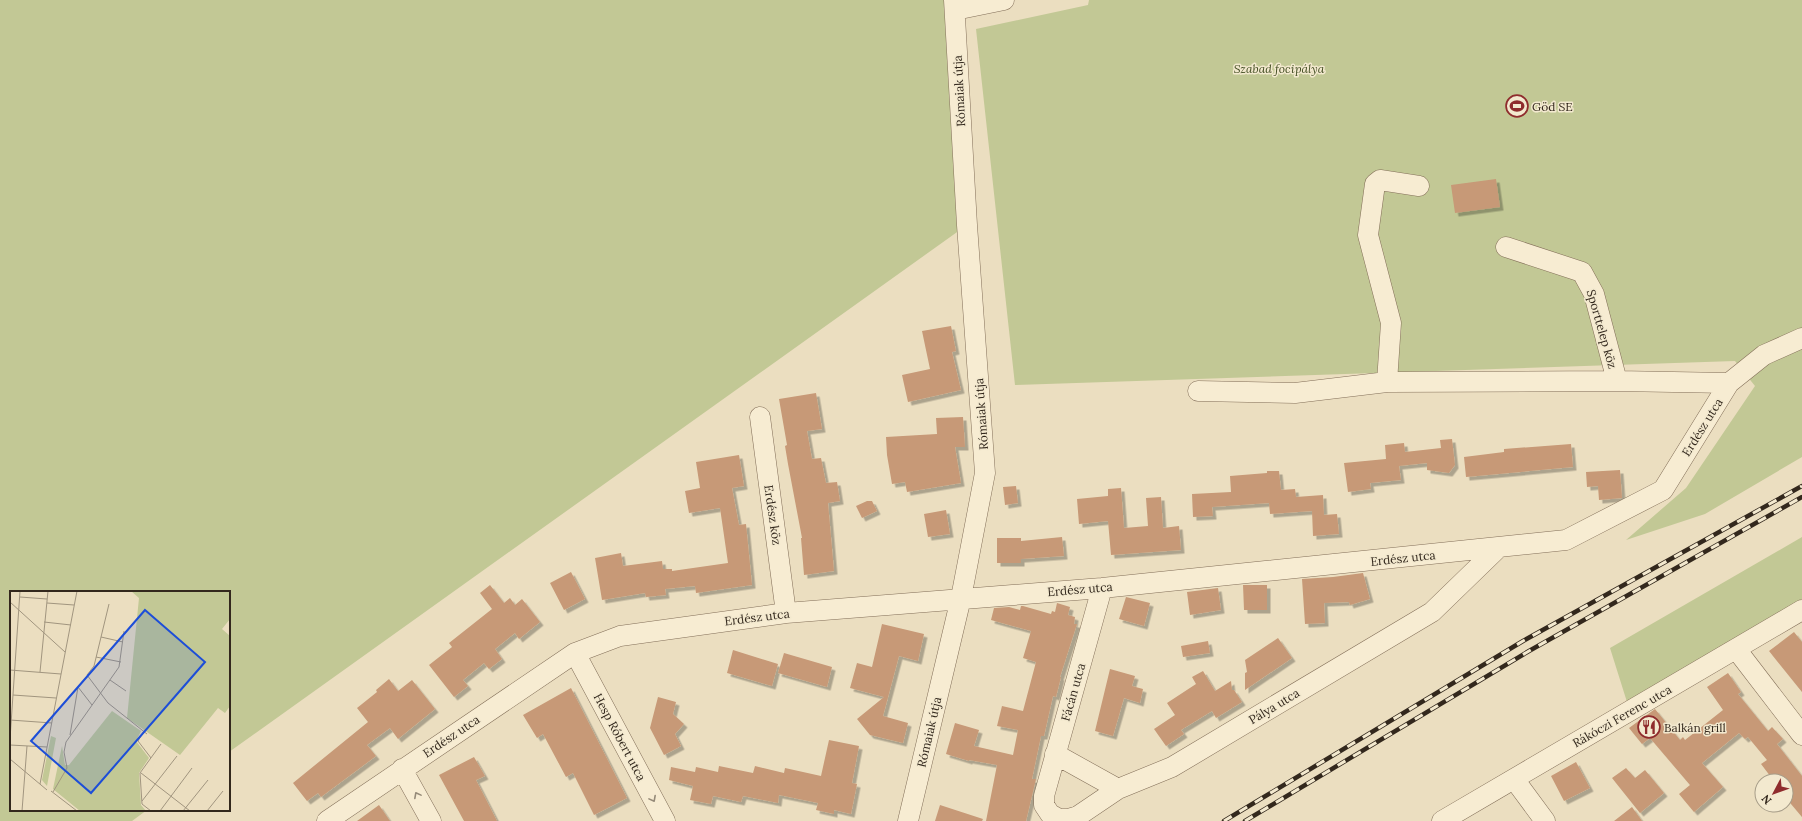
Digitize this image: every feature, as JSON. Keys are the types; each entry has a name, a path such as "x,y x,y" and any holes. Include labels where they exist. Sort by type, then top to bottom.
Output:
{"street":[{"path":"955,5 1004,0"},
{"name":"Rómaiak útja","path":"908,821 961,598 985,473 967,233 955,5"},
{"path":"1387,382 1391,323 1368,235 1375,184 1380,180 1419,186"},
{"name":"Sporttelep köz","path":"1506,247 1582,272 1594,294 1617,380 1729,383"},
{"name":"Erdész utca","path":"327,821 575,653 620,636 786,613 1102,588 1497,549 1566,540 1663,490 1729,383 1764,355 1802,338"},
{"path":"1198,391 1295,393 1387,382 1617,380"},
{"name":"Erdész köz","path":"760,417 786,613"},
{"name":"Pálya utca","path":"1044,796 1044,805 1050,814 1059,819 1068,819 1078,816 1118,788 1172,767 1432,612 1497,549"},
{"name":"Fácán utca","path":"1044,796 1102,588"},
{"name":"Rákóczi Ferenc utca","path":"1442,821 1802,610"},
{"path":"1736,648 1802,735"},
{"name":"Hesp Róbert utca","path":"575,653 665,821"},
{"path":"1055,754 1118,788"},
{"path":"402,769 431,821"},
{"path":"1514,779 1545,821"}],"green space":[{"path":"0,0 954,0 967,225 230,751 230,591 10,591 10,811 146,811 132,821 0,821"},
{"name":"Szabad focipálya","path":"1089,0 1802,0 1802,457 1705,514 1626,540 1686,488 1755,386 1735,361 1015,385 976,29 1088,5"},
{"path":"1802,537 1802,599 1627,702 1610,648"}],"building":[{"path":"1496,179 1500,207 1455,213 1451,185"},
{"path":"951,326 956,351 952,352 961,390 908,402 902,375 930,369 922,331"},
{"path":"816,393 822,429 807,431 812,459 821,458 826,483 837,482 840,501 828,503 834,571 804,575 802,538 785,446 787,445 779,399"},
{"path":"963,417 965,447 955,447 961,483 907,492 905,482 892,484 887,455 886,437 937,434 936,418"},
{"path":"1452,439 1455,465 1449,473 1427,470 1427,463 1399,466 1401,480 1370,483 1371,489 1348,492 1344,463 1386,459 1385,445 1404,443 1405,452 1441,448 1440,440"},
{"path":"1571,444 1573,467 1466,477 1464,457 1504,452 1504,449"},
{"path":"739,455 744,486 732,488 739,525 746,524 752,585 696,593 695,586 665,589 666,595 646,597 645,593 602,600 595,558 621,553 623,566 662,561 663,569 672,569 672,571 728,563 720,508 689,513 685,491 700,488 696,462"},
{"path":"1620,470 1622,498 1599,500 1598,486 1587,487 1586,472"},
{"path":"1267,471 1279,471 1281,490 1295,489 1296,497 1323,495 1324,515 1337,514 1339,534 1313,536 1312,511 1270,514 1269,503 1212,507 1213,516 1193,517 1192,494 1231,492 1230,476 1267,473"},
{"path":"1016,486 1018,503 1005,505 1003,487"},
{"path":"1121,488 1124,528 1148,526 1146,498 1161,497 1163,528 1179,526 1181,550 1111,555 1108,521 1079,524 1077,499 1108,496 1108,489"},
{"path":"867,501 872,501 877,511 862,518 856,506"},
{"path":"946,510 950,534 928,537 924,514"},
{"path":"1062,537 1064,556 1021,559 1021,563 997,563 997,538 1021,538 1021,541"},
{"path":"571,572 585,599 564,610 550,583"},
{"path":"1363,573 1370,599 1350,605 1349,602 1324,603 1325,623 1305,624 1302,579"},
{"path":"490,585 504,603 510,598 515,605 522,599 540,622 519,639 515,633 495,649 502,659 489,669 484,663 463,680 468,686 454,697 429,665 452,647 449,643 492,609 480,593"},
{"path":"1243,585 1267,585 1267,610 1244,610"},
{"path":"1218,588 1221,610 1190,615 1187,592"},
{"path":"1126,597 1150,603 1144,626 1119,619"},
{"path":"1057,603 1070,607 1068,615 1075,617 1074,624 1077,624 1060,677 1056,697 1053,696 1044,736 1041,736 1032,779 1036,779 1026,821 986,821 997,765 969,761 946,754 955,723 979,730 974,746 1013,755 1018,730 997,726 1002,706 1023,711 1036,662 1023,658 1031,631 991,620 994,608 1009,607 1020,610 1021,606 1023,606 1051,614 1052,611 1055,612"},
{"path":"882,624 924,634 918,661 899,656 883,716 908,723 903,743 870,735 857,719 884,697 850,688 857,663 872,667"},
{"path":"1794,632 1802,642 1802,692 1769,651"},
{"path":"1278,638 1292,658 1245,690 1245,673 1247,672 1245,660"},
{"path":"1208,641 1210,653 1183,657 1181,646"},
{"path":"733,650 778,664 772,686 727,673"},
{"path":"784,653 832,667 827,687 778,673"},
{"path":"1110,669 1135,676 1132,686 1143,689 1140,703 1124,698 1113,736 1095,731"},
{"path":"1203,671 1215,691 1231,681 1232,690 1234,690 1242,702 1216,718 1212,711 1181,730 1184,734 1166,746 1154,729 1175,715 1167,703 1196,684 1192,677"},
{"path":"1728,673 1741,692 1738,694 1768,731 1772,727 1783,739 1777,744 1802,776 1802,817 1794,808 1794,773 1768,773 1761,764 1767,760 1748,737 1745,739 1739,733 1702,763 1723,787 1694,812 1679,794 1690,785 1650,738 1642,744 1629,728 1655,709 1680,740 1683,737 1685,740 1723,710 1707,687"},
{"path":"389,679 398,691 412,680 435,709 398,739 390,728 367,745 376,756 321,797 318,793 307,801 293,783 368,722 357,708 377,692 376,690"},
{"path":"571,688 627,798 594,815 573,773 566,777 543,734 537,738 523,715"},
{"path":"658,697 676,702 673,714 684,724 675,734 681,746 664,755 650,728"},
{"path":"829,740 859,746 852,783 857,784 851,814 834,810 834,814 816,810 818,803 779,795 778,803 743,796 741,802 713,796 711,804 690,800 693,786 669,780 671,767 695,772 696,767 718,772 719,766 753,773 755,766 784,773 785,768 821,776"},
{"path":"474,757 485,776 476,780 497,821 464,821 439,775"},
{"path":"1576,762 1590,788 1564,801 1551,776"},
{"path":"1626,768 1635,778 1645,770 1664,793 1640,813 1612,778"},
{"path":"379,805 390,821 357,821"},
{"path":"940,805 983,819 982,821 935,821"},
{"path":"1632,807 1642,821 1614,821"}],"railway":[{"path":"1224,821 1523,641 1802,486"},
{"path":"1245,821 1529,651 1802,497"}],"place":[{"name":"Göd SE","path":"1517,106"},
{"name":"Balkán grill","path":"1649,727"}]}
